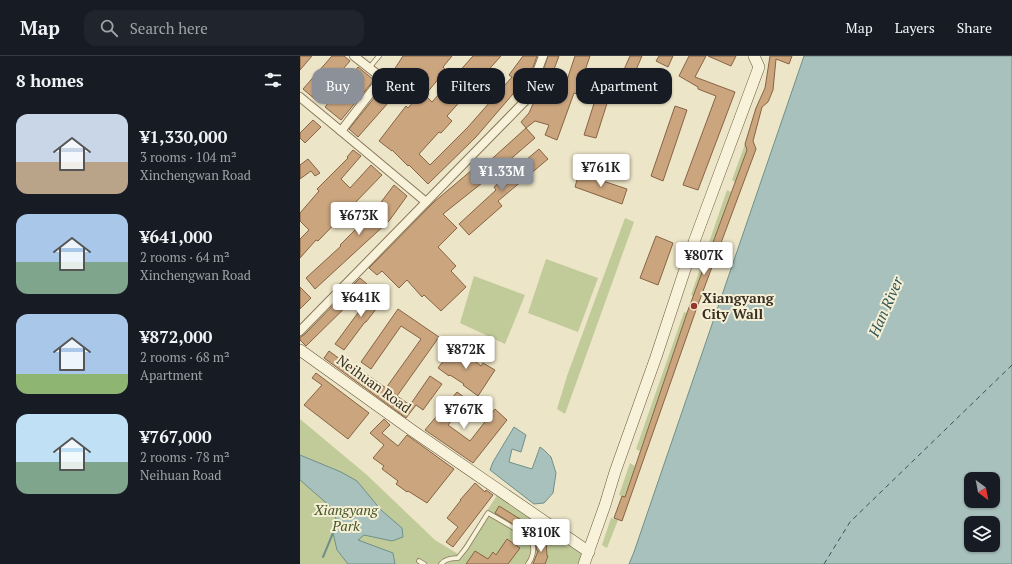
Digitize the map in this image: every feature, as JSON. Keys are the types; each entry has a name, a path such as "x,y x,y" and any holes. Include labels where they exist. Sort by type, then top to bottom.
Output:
{"street":[{"path":"341,131 382,78 354,56"},
{"path":"300,331 527,99 543,56"},
{"path":"584,564 694,242 759,67 754,56"},
{"path":"300,97 426,202"},
{"name":"Neihuan Road","path":"300,350 413,431 589,552"}],"lane":[{"path":"369,68 379,56"},
{"path":"441,564 443,561 451,558 458,558 488,513 526,537 532,543 533,551 528,564"}],"green space":[{"path":"745,144 747,150 735,182 732,180"},
{"path":"727,190 731,192 694,296 691,295"},
{"path":"625,218 634,222 565,414 557,409 567,376"},
{"path":"546,259 598,278 578,332 528,313"},
{"path":"474,276 525,295 505,344 460,323"},
{"path":"684,312 687,313 640,451 636,449"},
{"name":"Xiangyang Park","path":"300,419 367,475 435,540 458,554 500,491 589,552 584,564 300,564"},
{"path":"630,463 635,466 625,497 619,495"},
{"path":"611,518 618,520 607,548 602,545"}],"water":[{"name":"Han River","path":"804,56 1012,56 1012,564 629,564"},
{"path":"514,427 526,435 521,452 512,449 509,462 532,469 540,447 551,457 556,473 553,493 544,503 534,504 490,470 493,462"},
{"path":"300,455 341,472 357,481 381,510 402,528 403,537 392,541 364,535 358,540 393,553 395,564 348,564 337,550 333,533 337,522 332,508 300,480"}],"building":[{"path":"300,56 312,56 300,70"},
{"path":"332,56 344,56 350,61 344,68 321,68"},
{"path":"403,56 452,56 443,67 444,68 437,68 437,81 429,90 429,68 395,68"},
{"path":"473,56 501,56 490,68 462,68"},
{"path":"523,56 537,56 533,68 514,68"},
{"path":"548,56 559,56 554,68 544,68"},
{"path":"575,56 590,56 586,68 576,68 576,94 574,93 557,140 545,135 549,125 535,121 526,128 521,122 529,113 533,104 568,104 568,77"},
{"path":"630,56 642,56 637,68 625,68"},
{"path":"659,56 673,56 668,67 656,61"},
{"path":"689,56 706,56 695,77 735,92 698,190 683,185 716,96 698,89 698,87 679,76"},
{"path":"708,56 736,56 731,66"},
{"name":"Xiangyang City Wall","path":"770,56 792,56 789,64 776,59 773,90 768,102 762,107 753,141 756,149 696,310 622,521 614,518 622,496 625,497 687,313 747,150 745,144 756,108 765,88"},
{"path":"513,70 513,94 505,103 505,85 512,77 509,75"},
{"path":"364,72 372,78 372,82 364,92"},
{"path":"312,79 312,97 303,89"},
{"path":"437,96 437,104 458,104 447,116 452,121 441,133 439,132 419,154 430,165 468,127 488,104 504,104 476,137 428,184 392,150 379,141 406,106 408,108 411,104 429,104 429,99 432,102"},
{"path":"372,101 372,104 387,104 358,137 349,129"},
{"path":"327,104 354,104 341,120 325,107"},
{"path":"594,104 607,104 596,138 584,135"},
{"path":"675,106 687,110 663,181 651,176"},
{"path":"313,120 321,127 305,143 300,138 300,133"},
{"path":"526,128 535,138 492,175 484,166"},
{"path":"539,149 548,159 498,201 502,206 469,235 459,224 496,190 494,187"},
{"path":"353,150 361,156 341,179 350,188 371,165 382,175 318,241 316,240 300,258 300,239 309,230 300,221 300,213 319,191 317,189 348,158 347,157"},
{"path":"308,159 320,173 315,176 311,171 300,179 300,165"},
{"path":"472,170 482,183 443,214 457,228 438,247 456,266 451,271 466,287 441,311 424,295 422,297 407,280 399,288 382,271 377,275 369,268 434,202"},
{"path":"579,173 627,189 622,204 575,187"},
{"path":"394,185 407,196 389,221 315,289 306,278 341,246 340,245 375,210"},
{"path":"656,236 673,243 658,285 640,278"},
{"path":"360,278 368,285 306,346 300,340 300,337 304,335"},
{"path":"300,287 311,298 300,309"},
{"path":"377,287 387,295 344,350 335,344"},
{"path":"398,309 439,337 397,396 410,405 430,376 442,384 423,410 416,405 406,418 324,358 329,351 364,377 366,374 386,388 421,339 401,326 371,369 361,362"},
{"path":"456,344 481,366 483,363 495,370 478,396 463,385 464,384 438,368"},
{"path":"316,373 369,413 348,439 304,405 322,385 312,378"},
{"path":"457,392 468,400 448,425 470,441 495,409 507,420 473,463 425,430"},
{"path":"384,419 390,425 382,433 398,446 407,435 454,469 427,503 396,484 398,481 382,469 384,466 373,458 384,445 370,433"},
{"path":"475,483 485,492 486,490 493,495 453,547 446,542 458,527 447,518"},
{"path":"499,506 520,519 536,532 532,538 521,529 495,513"},
{"path":"507,539 520,548 508,564 466,564 475,551 488,559 493,552 496,555"},
{"path":"535,541 546,541 548,556 545,564 533,564 538,551"}],"waterway":[{"path":"323,557 333,533"}],"ferry route":[{"path":"824,564 850,522 1012,365"}],"place":[{"name":"Xiangyang City Wall","path":"694,306"}]}
